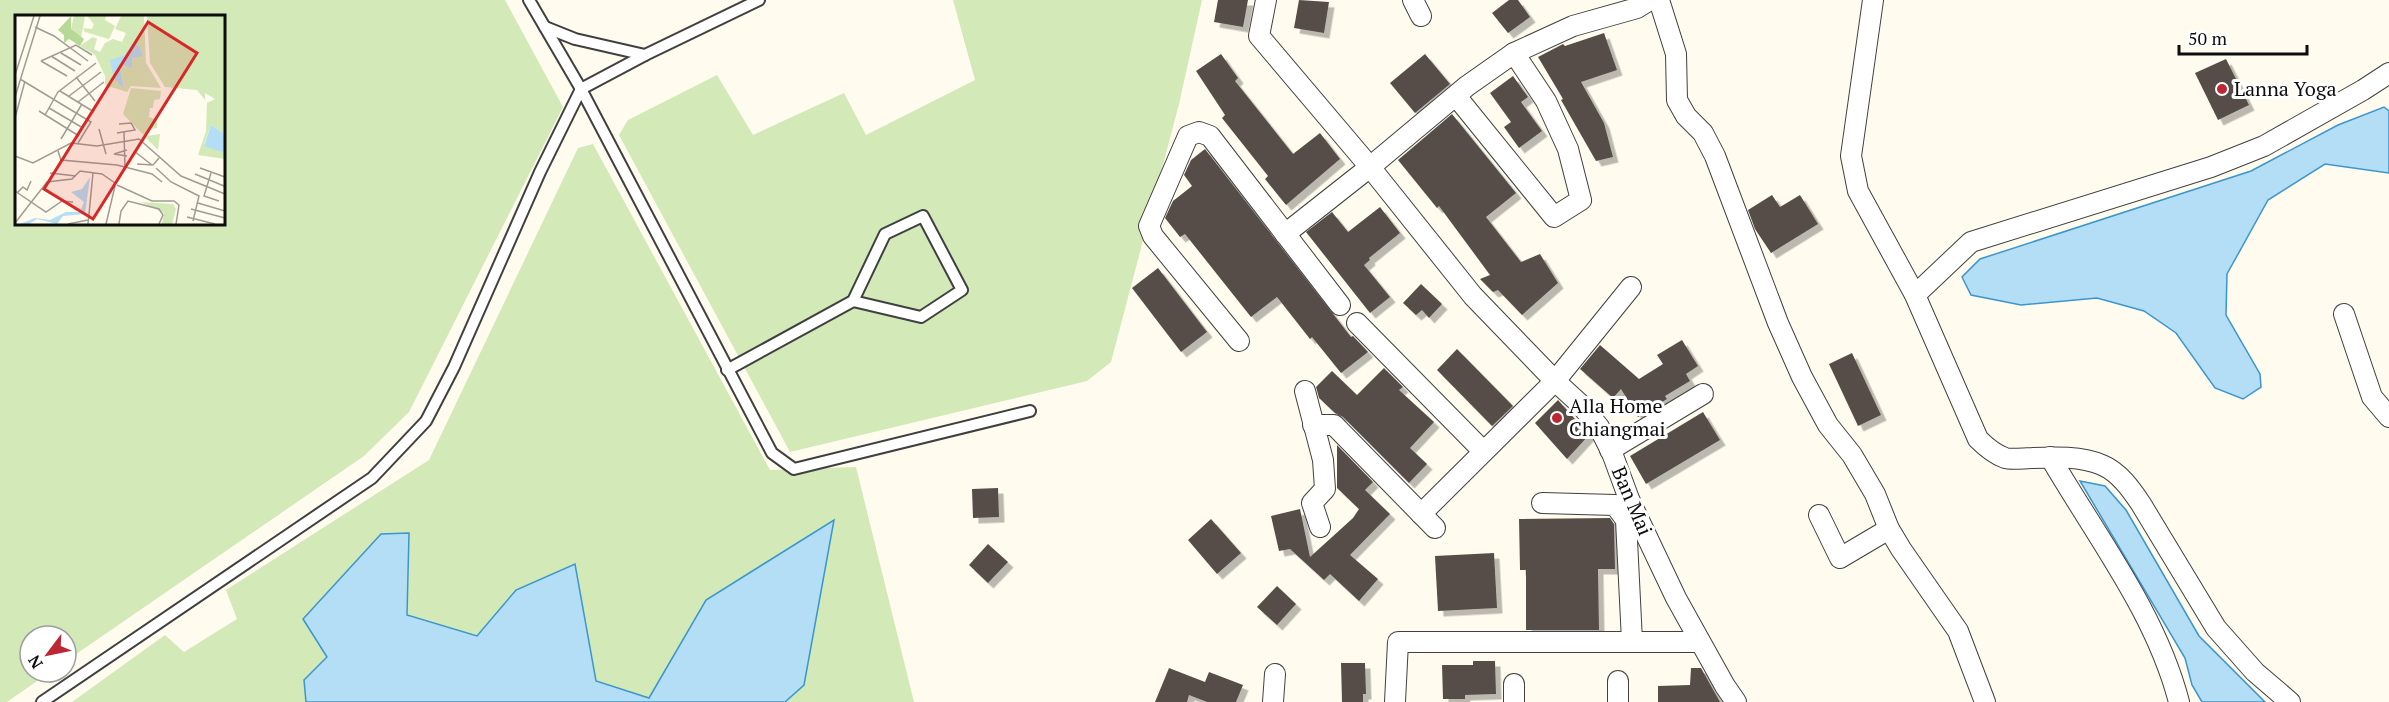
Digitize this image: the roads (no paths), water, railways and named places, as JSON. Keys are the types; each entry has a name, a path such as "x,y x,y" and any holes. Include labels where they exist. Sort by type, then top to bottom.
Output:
{"street":[{"name":"Ban Mai","path":"1266,0 1259,36 1370,167 1473,296 1555,381 1580,403 1592,419 1610,450 1634,508 1700,642 1736,702"},
{"path":"1285,234 1456,96 1514,53 1573,26 1637,8 1650,0"},
{"path":"1659,0 1676,54 1677,100 1686,116 1703,132 1715,156 1778,323 1802,377 1828,425 1852,456 1875,494 1900,549 1958,631 1985,702"},
{"path":"1873,0 1851,156 1858,191 1915,295 1978,439 1988,449 2006,458 2050,457 2101,464 2113,471 2129,486 2216,628 2255,672 2290,702"},
{"path":"1456,96 1554,217 1581,200 1568,149 1546,101 1514,53"},
{"path":"1915,295 1971,242 2232,159 2264,146 2317,117 2389,73"},
{"path":"1239,341 1153,236 1149,226 1188,136 1199,132 1210,136 1340,305"},
{"path":"1313,424 1334,425 1428,521 1483,450 1555,381 1631,287"},
{"path":"2344,314 2372,397 2389,417"},
{"path":"1357,323 1483,450"},
{"path":"1305,391 1323,460 1325,489 1312,503 1320,527"},
{"path":"1610,450 1703,394"},
{"path":"2050,457 2144,613 2172,675 2179,702"},
{"path":"1542,503 1615,505 1626,520 1632,641"},
{"path":"1819,515 1840,558 1889,529"},
{"path":"1395,702 1398,642 1700,642"},
{"path":"1273,702 1275,674"},
{"path":"1618,681 1618,702"}],"lane":[{"path":"529,0 581,89 772,453 794,469 1030,411"},
{"path":"42,702 372,478 426,421 454,367 540,172 581,89 759,0"},
{"path":"544,27 575,39 645,55"},
{"path":"727,370 854,301 885,234 923,216 962,291 921,317 854,301"}],"water":[{"path":"2384,107 2389,111 2389,173 2325,164 2268,200 2227,274 2226,315 2260,374 2261,387 2243,399 2215,388 2176,333 2144,311 2097,298 2021,305 1971,295 1962,277 1980,259 2251,171 2338,125"},
{"path":"2080,481 2105,486 2126,510 2199,636 2265,702 2202,702 2192,685 2185,658"},
{"path":"834,520 804,685 785,702 306,702 304,680 327,657 303,619 381,534 409,533 407,615 477,636 516,590 575,564 596,681 649,698 706,600"}],"place":[{"name":"Lanna Yoga","path":"2222,89"},
{"name":"Alla Home Chiangmai","path":"1557,418"}]}
